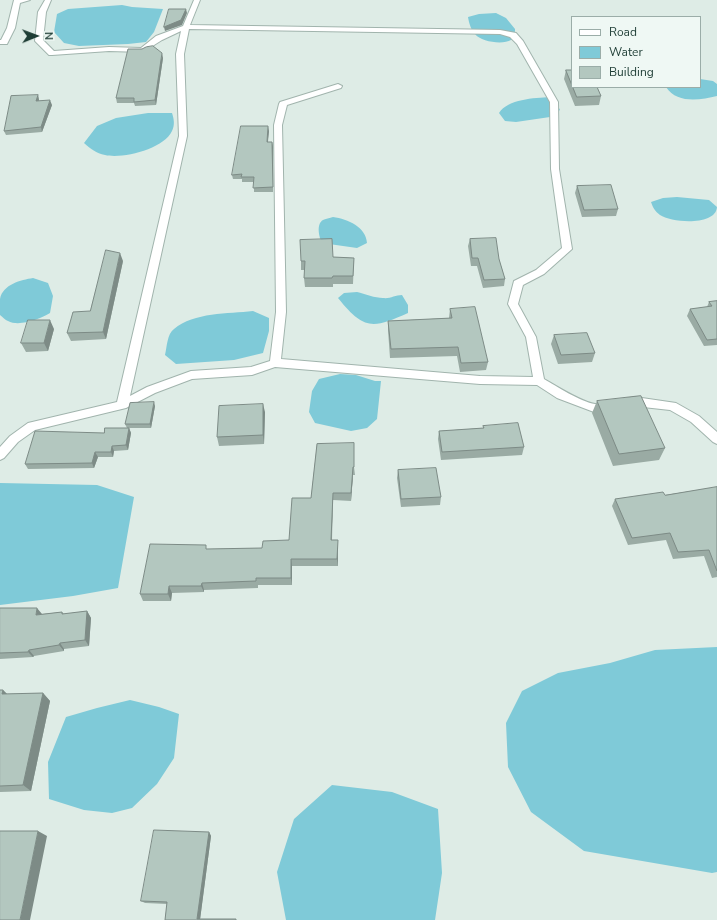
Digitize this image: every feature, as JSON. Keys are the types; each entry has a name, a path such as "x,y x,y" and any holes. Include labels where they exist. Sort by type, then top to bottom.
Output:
{"street":[{"path":"0,42 4,42 11,28 17,1 28,0"},
{"path":"48,0 42,12 39,41 52,53 109,49 143,50 159,38 186,28 500,32 513,35 520,43 554,102 554,169 568,249 540,272 518,283 513,304 531,337 539,381"},
{"path":"122,405 183,136 180,54 186,28 197,0"},
{"path":"274,363 281,312 278,125 283,104 338,86"},
{"path":"0,455 14,439 32,426 122,405 151,390 191,375 252,371 274,363 480,380 539,381 561,395 594,408 635,401 672,406 695,419 717,439"}],"water":[{"path":"122,5 163,9 154,32 146,42 79,46 64,43 54,32 57,14 68,9"},
{"path":"496,13 506,18 515,29 514,36 507,42 487,41 478,37 472,30 468,17 479,14"},
{"path":"701,79 713,81 717,84 717,96 703,99 682,98 667,88 701,88"},
{"path":"550,97 556,102 560,110 550,117 516,122 505,121 499,113 503,108 515,102"},
{"path":"148,113 172,113 174,120 173,129 168,137 152,148 132,154 113,156 99,153 84,143 97,126 116,118"},
{"path":"677,197 709,200 717,207 715,213 702,220 674,220 660,215 654,209 651,202 663,198"},
{"path":"333,217 350,222 360,228 366,237 367,243 357,248 322,243 319,234 319,224 323,220"},
{"path":"33,278 48,283 53,296 50,313 41,318 23,323 13,323 6,320 0,315 0,299 2,294 9,286 23,280"},
{"path":"357,292 380,298 402,295 408,305 408,313 386,322 369,324 355,316 338,298 344,293"},
{"path":"253,311 269,318 269,331 263,353 234,360 176,364 165,355 170,334 182,323 191,319 212,315"},
{"path":"340,374 356,375 375,381 381,381 377,419 367,428 351,431 315,423 309,412 312,391 319,379"},
{"path":"0,483 97,485 134,497 118,588 73,596 0,605"},
{"path":"717,647 717,872 712,873 584,851 531,812 508,767 506,723 522,691 558,673 610,663 655,650"},
{"path":"130,700 159,707 179,714 174,758 157,784 132,808 112,813 84,810 49,799 48,762 66,717"},
{"path":"332,785 392,792 438,809 442,873 435,920 286,920 277,872 294,819"}],"building":[{"path":"169,9 186,9 181,20 164,27"},
{"path":"153,46 162,53 155,100 134,102 134,98 116,98 128,49 142,49"},
{"path":"566,70 571,70 571,82"},
{"path":"573,88 597,88 601,96 577,97"},
{"path":"38,95 36,101 50,100 41,127 4,131 11,96"},
{"path":"241,126 268,126 267,142 272,142 273,187 253,188 254,177 241,177 242,174 232,175"},
{"path":"611,185 618,209 584,210 577,186"},
{"path":"496,238 499,259 505,279 484,280 478,258 472,258 470,239"},
{"path":"332,239 333,257 354,258 353,276 304,278 305,261 301,261 300,240"},
{"path":"106,250 120,253 103,332 67,333 73,312 90,311"},
{"path":"717,301 717,339 707,340 690,309 712,306 709,302"},
{"path":"475,307 488,362 461,363 458,347 391,349 388,321 452,318 450,309"},
{"path":"28,320 50,320 44,343 21,343"},
{"path":"587,333 595,353 561,355 554,335"},
{"path":"641,396 665,448 619,454 597,401"},
{"path":"154,402 150,424 125,424 130,403"},
{"path":"263,404 263,435 217,437 219,406"},
{"path":"518,423 524,447 442,452 439,431 484,428 483,426"},
{"path":"105,428 129,428 126,445 112,446 111,452 95,452 92,463 25,464 35,431 104,433"},
{"path":"354,443 354,467 351,493 333,493 331,540 338,540 337,559 291,559 291,578 256,578 256,581 202,583 201,586 169,586 168,594 140,594 150,544 206,545 206,549 262,548 263,541 289,540 292,498 311,498 317,444"},
{"path":"436,468 441,497 401,499 398,470"},
{"path":"717,487 717,571 709,550 678,552 670,533 632,538 615,499 663,492 665,495"},
{"path":"0,608 37,608 36,615 87,611 85,640 60,643 59,645 29,650 28,652 0,653"},
{"path":"0,690 3,690 2,694 43,693 23,785 0,786"},
{"path":"154,830 209,832 197,919 236,920 165,920 167,902 141,901"},
{"path":"0,831 38,831 20,920 0,920"}]}
